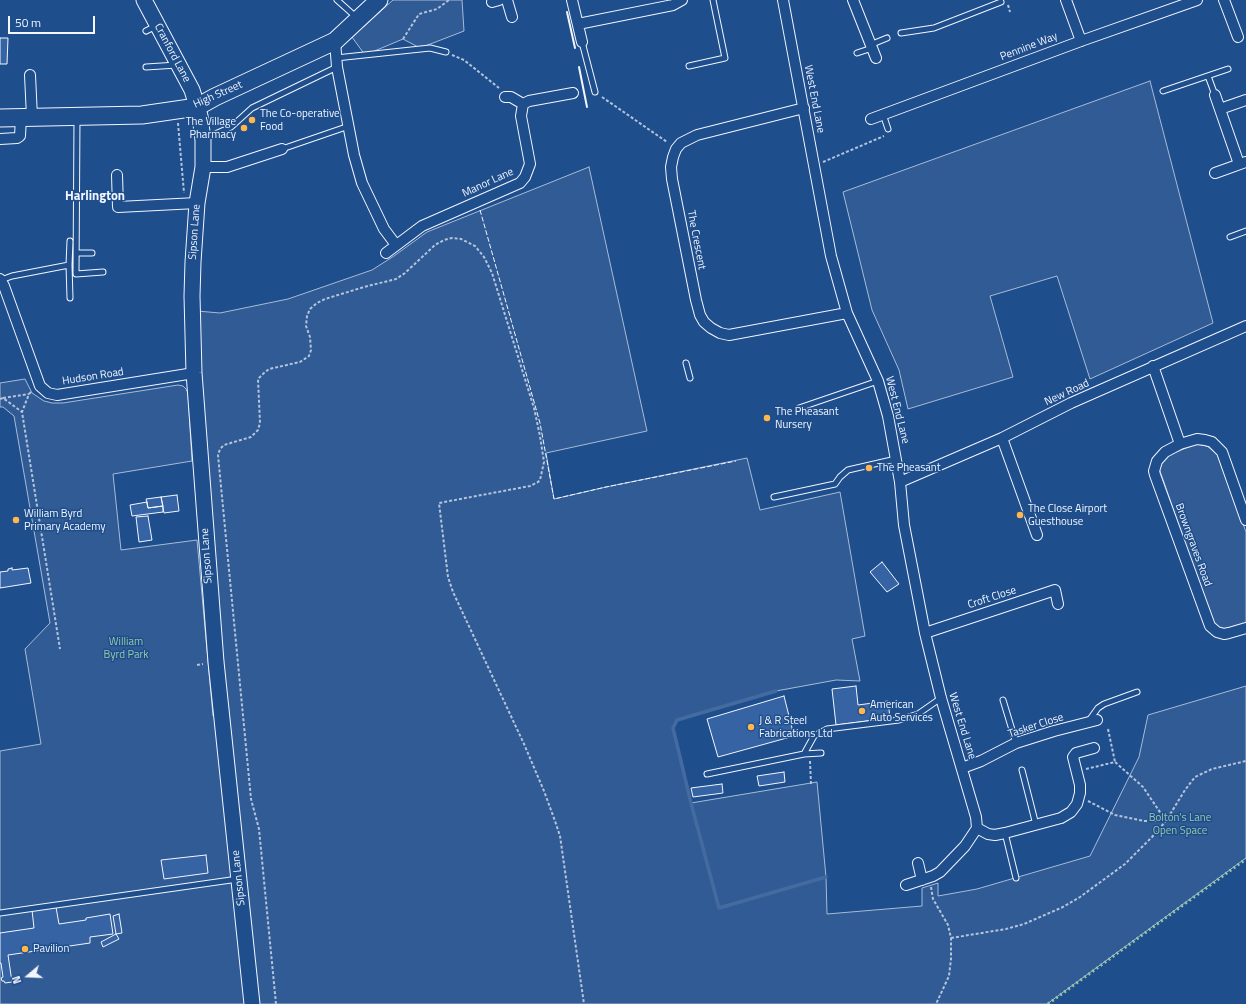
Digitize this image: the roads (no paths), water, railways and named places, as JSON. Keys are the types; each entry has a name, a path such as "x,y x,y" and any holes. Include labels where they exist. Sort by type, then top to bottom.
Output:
{"main road":[{"name":"High Street","path":"0,118 142,115 197,107 215,97 335,41 379,0"}],"street":[{"name":"Cranford Lane","path":"144,0 152,28 178,65 192,90 197,107"},
{"path":"507,0 512,17"},
{"path":"572,0 582,42"},
{"path":"578,24 673,5 682,0"},
{"name":"West End Lane","path":"783,0 831,256 847,312 878,381 888,416 900,482 904,525 924,633 941,698 976,817 977,828"},
{"path":"853,0 873,50"},
{"path":"1066,0 1081,40"},
{"name":"Pennine Way","path":"871,119 1081,40 1197,0"},
{"path":"1224,0 1238,36"},
{"path":"335,41 337,62 354,155 362,183 384,229 396,245"},
{"path":"0,139 17,138 20,136 26,117 30,75"},
{"path":"505,97 511,96 523,104 530,101 573,93"},
{"path":"1214,95 1243,163 1215,173"},
{"path":"1220,108 1246,100"},
{"name":"Manor Lane","path":"386,253 422,226 520,183 525,177 530,164 521,116 523,104"},
{"name":"Sipson Lane","path":"197,107 200,116 203,140 203,167 191,203 194,373 215,654 252,1004"},
{"name":"The Crescent","path":"804,108 697,135 682,143 676,149 671,168 672,179 696,300 700,316 704,322 720,333 729,335 847,312"},
{"path":"203,167 227,167 282,149"},
{"path":"117,176 118,208 191,203"},
{"name":"Hudson Road","path":"0,279 4,286 40,386 48,393 57,395 194,373"},
{"name":"New Road","path":"900,482 1002,438 1072,403 1246,326"},
{"path":"1153,366 1180,444"},
{"path":"1002,438 1037,535"},
{"name":"Browngraves Road","path":"1246,520 1222,452 1212,442 1202,439 1180,444 1165,452 1157,461 1154,471 1157,482 1210,626 1217,632 1224,634 1246,628"},
{"name":"Croft Close","path":"924,633 1055,590 1058,604"},
{"name":"Tasker Close","path":"962,768 980,761 1016,743 1092,721"},
{"path":"906,885 940,872 965,846 977,828 988,834 995,835 1061,818 1071,812 1077,804 1080,786 1073,757 1076,753 1094,748"},
{"path":"918,862 922,880"}],"lane":[{"path":"337,0 358,19"},
{"path":"689,66 725,58 713,0"},
{"path":"901,33 934,28 1001,2"},
{"path":"857,53 873,50 887,38"},
{"path":"582,42 595,92"},
{"path":"203,140 231,127 252,108 337,62 430,48 446,52"},
{"path":"146,66 178,65"},
{"path":"1163,91 1228,69"},
{"path":"1208,76 1214,95"},
{"path":"883,114 888,129"},
{"path":"77,117 76,274 103,272"},
{"path":"282,149 349,126"},
{"path":"1230,237 1246,231"},
{"path":"70,241 70,298"},
{"path":"76,253 92,253"},
{"path":"0,279 69,265"},
{"path":"686,363 690,378"},
{"path":"799,408 878,381"},
{"path":"774,497 835,484 848,470 896,459"},
{"path":"1092,721 1098,708 1104,704 1137,692"},
{"path":"804,754 818,731 899,720 918,714 941,698"},
{"path":"1003,700 1016,743"},
{"path":"707,774 804,754 821,753"},
{"path":"1022,770 1036,825"},
{"path":"1005,833 1016,878"},
{"path":"0,913 239,879"}],"waterway":[{"path":"776,691 677,720 673,728 719,908 826,877"}],"place":[{"name":"The Co-operative Food","path":"252,120"},
{"name":"The Village Pharmacy","path":"244,128"},
{"name":"The Pheasant Nursery","path":"767,418"},
{"name":"The Pheasant","path":"869,468"},
{"name":"The Close Airport Guesthouse","path":"1020,515"},
{"name":"William Byrd Primary Academy","path":"16,520"},
{"name":"American Auto Services","path":"862,711"},
{"name":"J & R Steel Fabrications Ltd","path":"751,727"},
{"name":"Pavilion","path":"25,949"}],"district":[{"name":"Harlington","path":"95,197"}],"park label":[{"name":"William Byrd Park","path":"126,648"},
{"name":"Bolton's Lane Open Space","path":"1180,824"}]}
